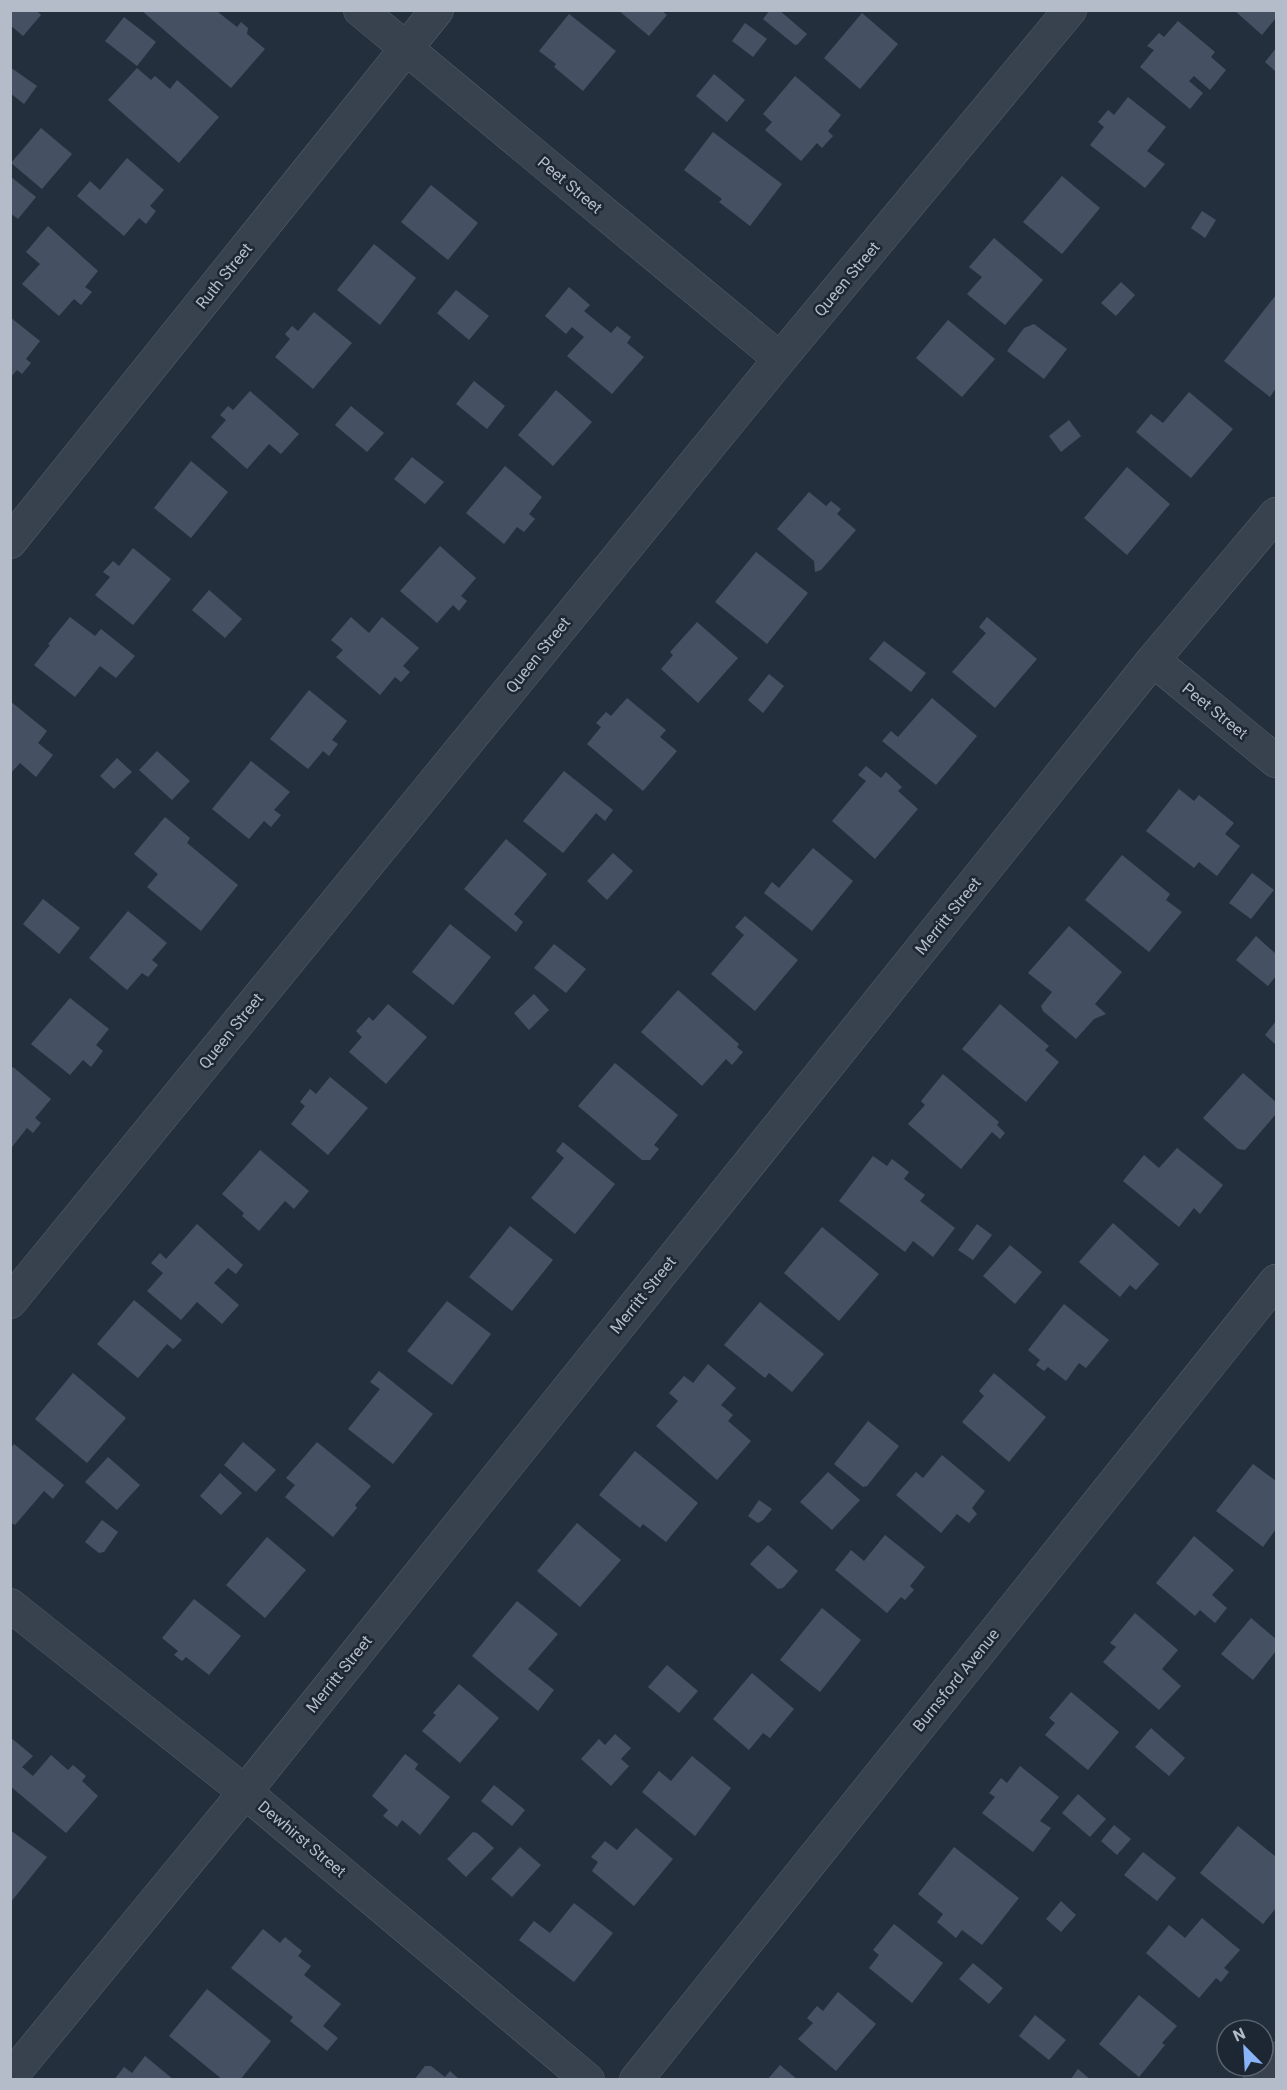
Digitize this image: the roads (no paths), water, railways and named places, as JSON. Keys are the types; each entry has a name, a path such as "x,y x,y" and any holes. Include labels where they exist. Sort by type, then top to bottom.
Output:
{"street":[{"name":"Peet Street","path":"360,10 780,359"},
{"name":"Ruth Street","path":"10,542 437,10"},
{"name":"Queen Street","path":"10,1302 780,359 1070,10"},
{"name":"Merritt Street","path":"10,2078 245,1792 1153,660 1276,514"},
{"name":"Peet Street","path":"1153,660 1276,761"},
{"name":"Burnsford Avenue","path":"636,2079 1276,1281"},
{"name":"Dewhirst Street","path":"10,1605 245,1792 588,2079"},
{"path":"1260,2079 1276,2059"}]}
